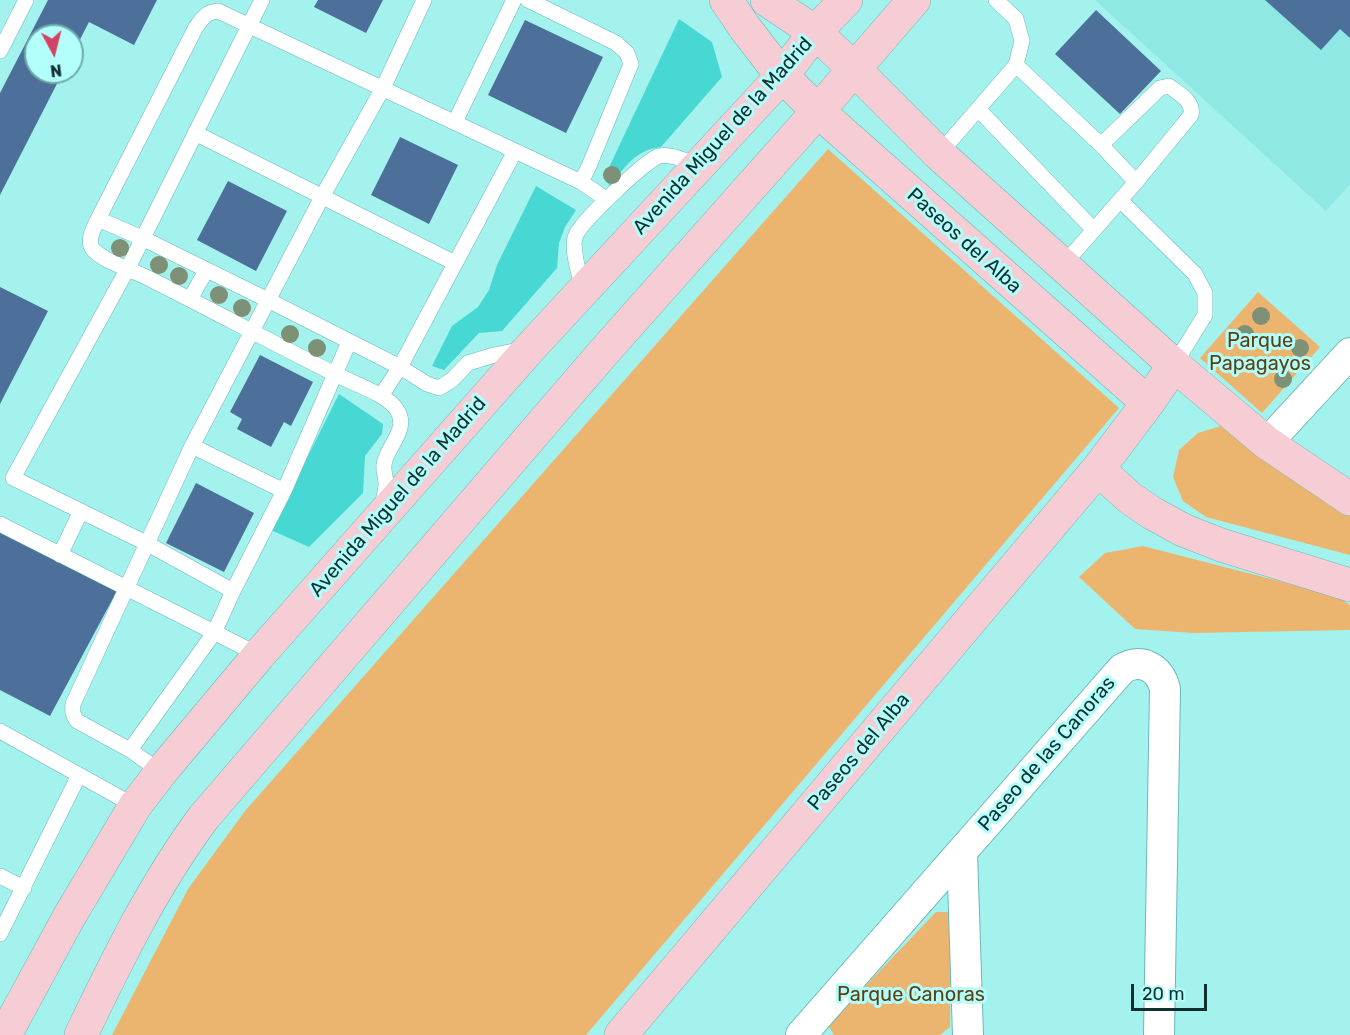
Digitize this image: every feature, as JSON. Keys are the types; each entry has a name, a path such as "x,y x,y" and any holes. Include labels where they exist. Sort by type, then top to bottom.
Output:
{"main road":[{"name":"Paseos del Alba","path":"726,0 782,76 818,111 1148,403"},
{"path":"767,0 815,32 939,154 1174,365 1267,443 1350,499"},
{"name":"Avenida Miguel de la Madrid","path":"4,1035 69,917 135,807 161,772 258,656 530,348 782,76 815,32 846,0"},
{"path":"81,1035 151,898 175,858 204,817 603,352 914,0"},
{"name":"Paseos del Alba","path":"621,1035 1098,469 1174,365"},
{"path":"1098,469 1130,498 1183,530 1350,585"}],"street":[{"path":"1267,443 1350,353"},
{"name":"Paseo de las Canoras","path":"801,1035 1122,669 1129,664 1137,663 1153,669 1163,681 1165,689 1159,1035"},
{"path":"962,852 968,1035"}],"lane":[{"path":"0,51 26,0"},
{"path":"233,591 146,543 6,475 128,268 262,0"},
{"path":"161,772 130,750 77,721 72,712 73,704 192,446 251,330 383,88 424,0"},
{"path":"455,122 514,0"},
{"path":"528,0 616,43 627,53 631,64 581,182"},
{"path":"939,154 1017,65 1022,41 1016,19 996,0"},
{"path":"379,519 386,486 384,464 399,432 401,420 397,410 381,396 128,268 103,258 91,246 90,238 98,219 202,19 209,12 218,11 581,182 606,198"},
{"path":"1017,65 1136,182"},
{"path":"1063,266 1121,201 1191,115 1190,103 1169,86 1160,87 1101,146"},
{"path":"978,110 1094,229"},
{"path":"195,133 455,263"},
{"path":"381,396 400,366 515,151"},
{"path":"584,291 574,242 576,234 606,198 656,158 668,155 699,166"},
{"path":"1121,201 1196,274 1205,293 1205,315 1174,365"},
{"path":"98,219 268,300 400,366 427,384 439,388 452,380 468,363 530,348"},
{"path":"190,299 206,271"},
{"path":"130,750 214,633 284,491 349,342"},
{"path":"192,446 284,491"},
{"path":"60,555 81,511"},
{"path":"0,524 258,656"},
{"path":"0,731 135,807"},
{"path":"0,934 79,775"},
{"path":"0,876 24,888"}],"shaded area":[{"path":"1095,0 1350,0 1350,184 1326,211"},
{"path":"679,19 712,42 722,77 661,147 644,152 631,160 610,186 604,178"},
{"path":"536,186 576,210 565,227 559,243 557,268 502,331 479,333 444,370 432,366 452,326 478,307 489,290 497,265"},
{"path":"339,394 383,424 382,434 365,456 363,493 309,547 271,530"}],"green space":[{"path":"828,149 1119,408 586,1035 112,1035 188,889 245,811"},
{"name":"Parque Papagayos","path":"1258,292 1320,347 1262,413 1200,358"},
{"path":"1221,426 1251,442 1350,511 1350,555 1206,517 1183,501 1173,477 1179,450 1198,433"},
{"path":"1143,546 1337,596 1350,605 1350,630 1194,633 1135,629 1079,577 1105,553"},
{"name":"Parque Canoras","path":"936,912 951,912 950,1027 940,1035 834,1035 828,1025"}],"building":[{"path":"48,0 157,0 134,45 89,22 84,32 84,24 36,24"},
{"path":"318,0 383,0 366,33 314,7"},
{"path":"1265,0 1350,0 1350,38 1340,29 1321,50"},
{"path":"1096,10 1161,71 1120,114 1055,54"},
{"path":"525,20 603,57 566,133 488,95"},
{"path":"24,46 24,84 57,84 0,195 0,93"},
{"path":"400,137 458,165 429,224 371,195"},
{"path":"228,181 287,211 256,271 197,240"},
{"path":"0,287 48,311 0,404"},
{"path":"260,355 313,382 291,426 284,422 271,447 237,429 242,419 230,412"},
{"path":"196,483 254,513 224,572 166,543"},
{"path":"0,529 118,589 50,716 0,690"}]}
